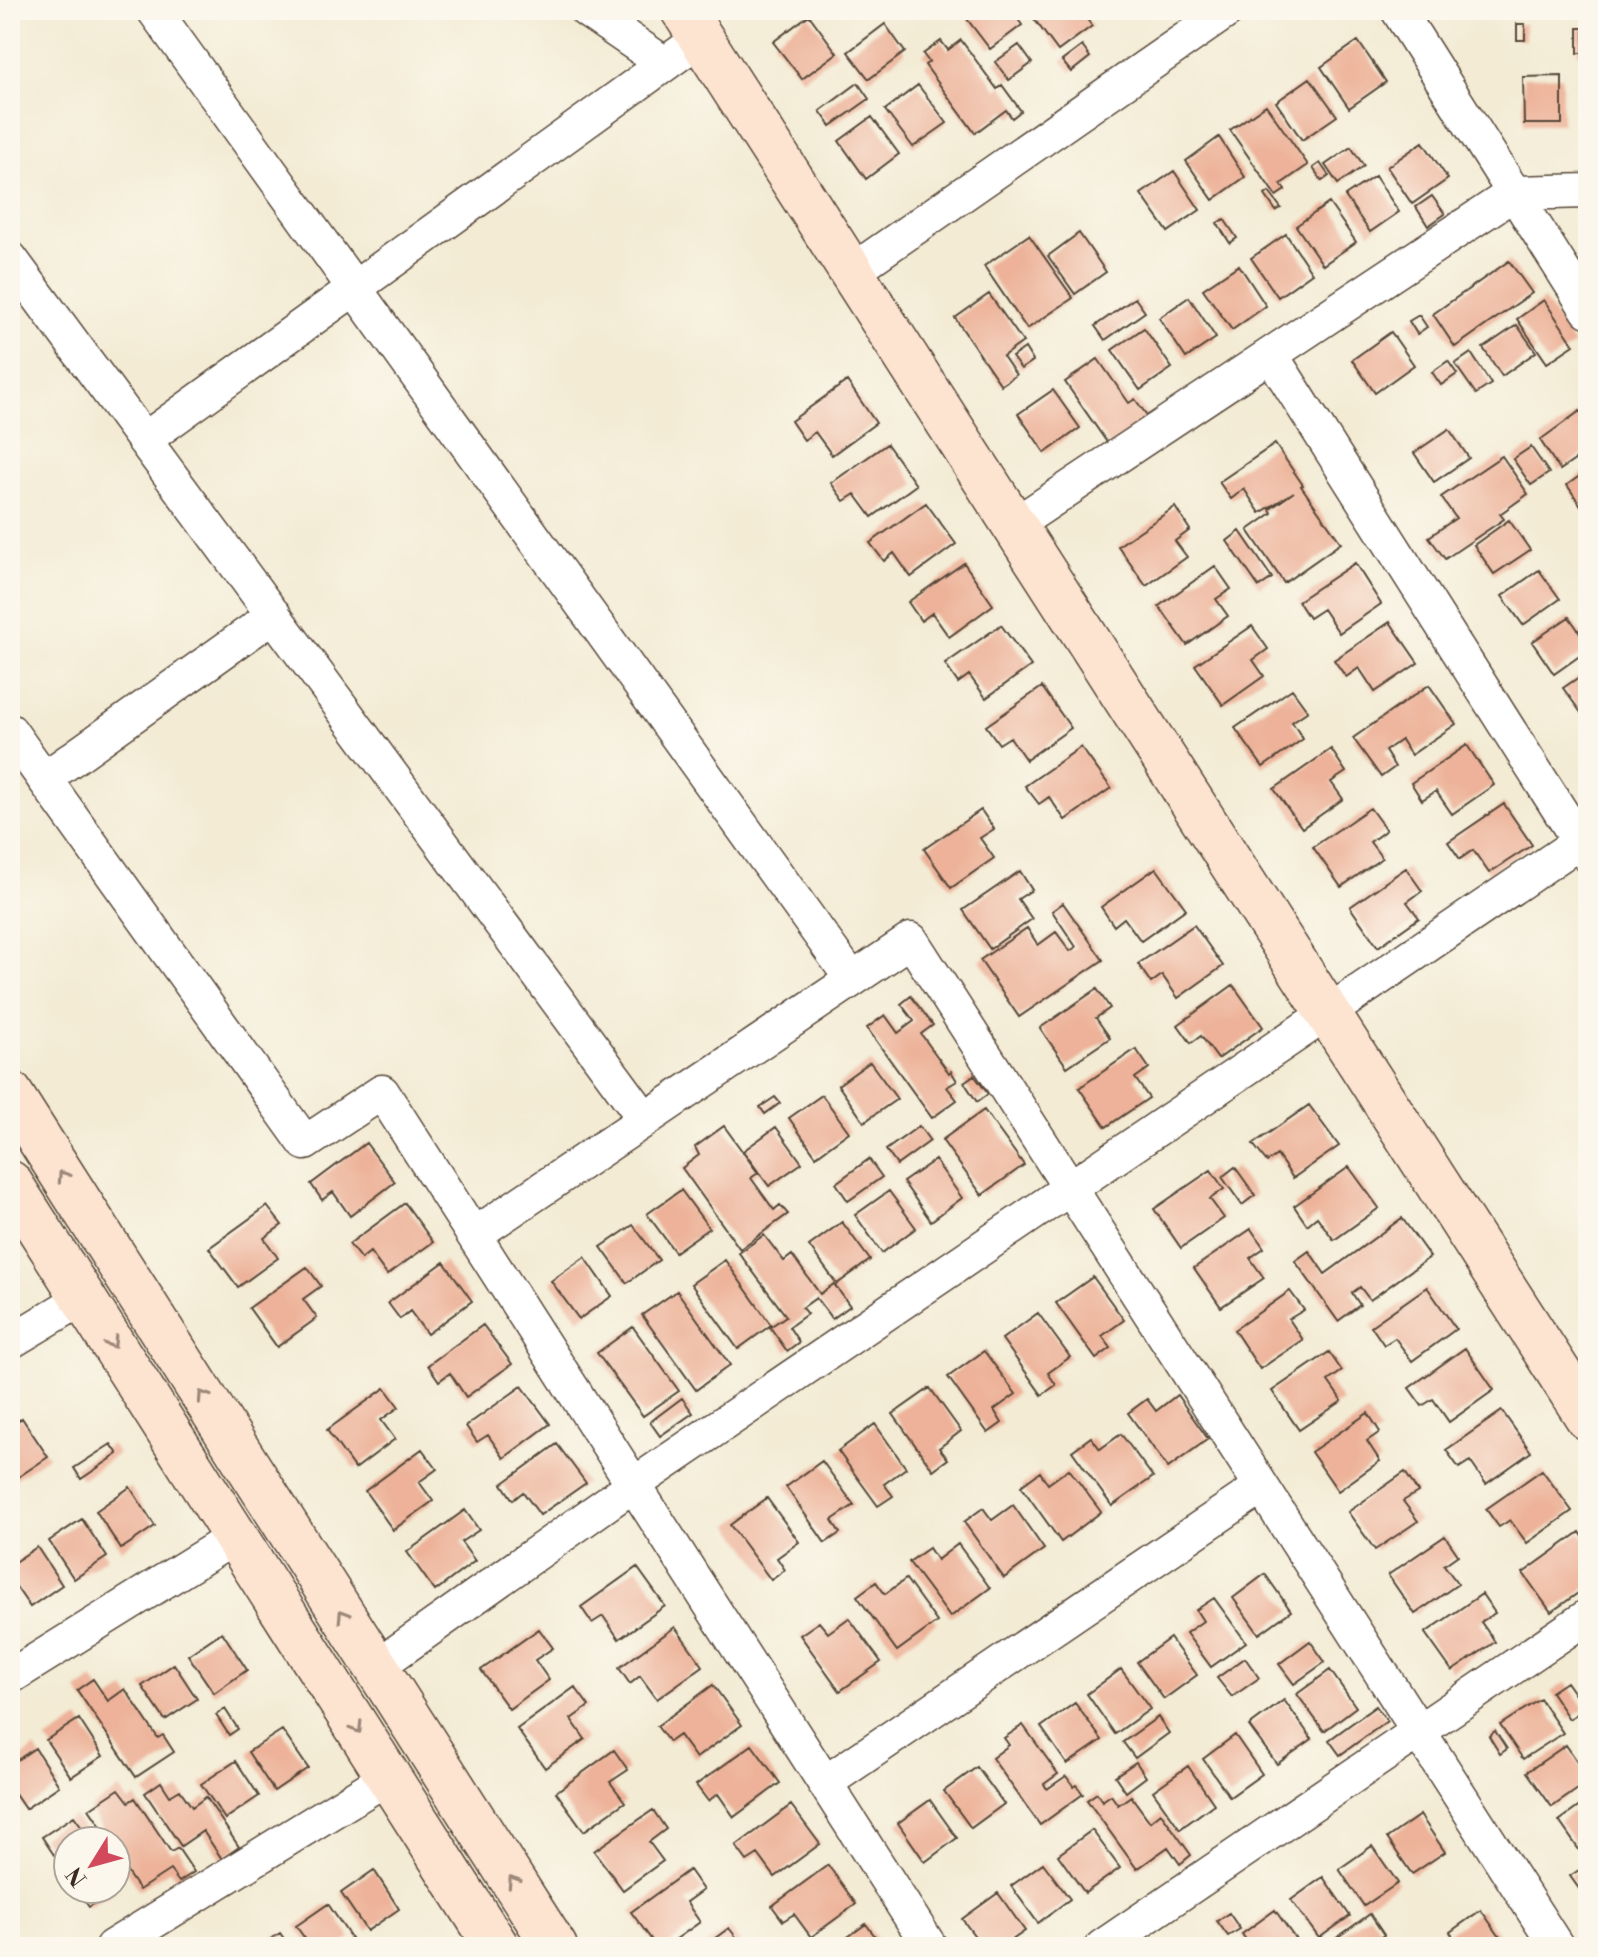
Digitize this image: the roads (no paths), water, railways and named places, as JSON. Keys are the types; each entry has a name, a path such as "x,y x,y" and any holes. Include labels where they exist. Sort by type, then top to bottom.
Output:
{"street":[{"path":"154,10 852,979"},
{"path":"586,10 665,64"},
{"path":"851,272 1228,10"},
{"path":"1398,10 1588,310"},
{"path":"144,440 665,64 695,20 851,272 1588,1418"},
{"path":"1014,525 1514,193 1588,191"},
{"path":"10,258 645,1119"},
{"path":"376,1667 633,1485 1328,1013 1585,844 1271,355"},
{"path":"44,779 274,615"},
{"path":"10,731 305,1143 382,1092 930,1947"},
{"path":"474,1235 911,940 1557,1947"},
{"path":"10,1093 555,1947"},
{"path":"10,1183 497,1947"},
{"path":"10,1342 83,1298"},
{"path":"825,1783 1261,1487"},
{"path":"10,1677 235,1537"},
{"path":"1102,1947 1588,1616"},
{"path":"112,1947 388,1777"}]}
